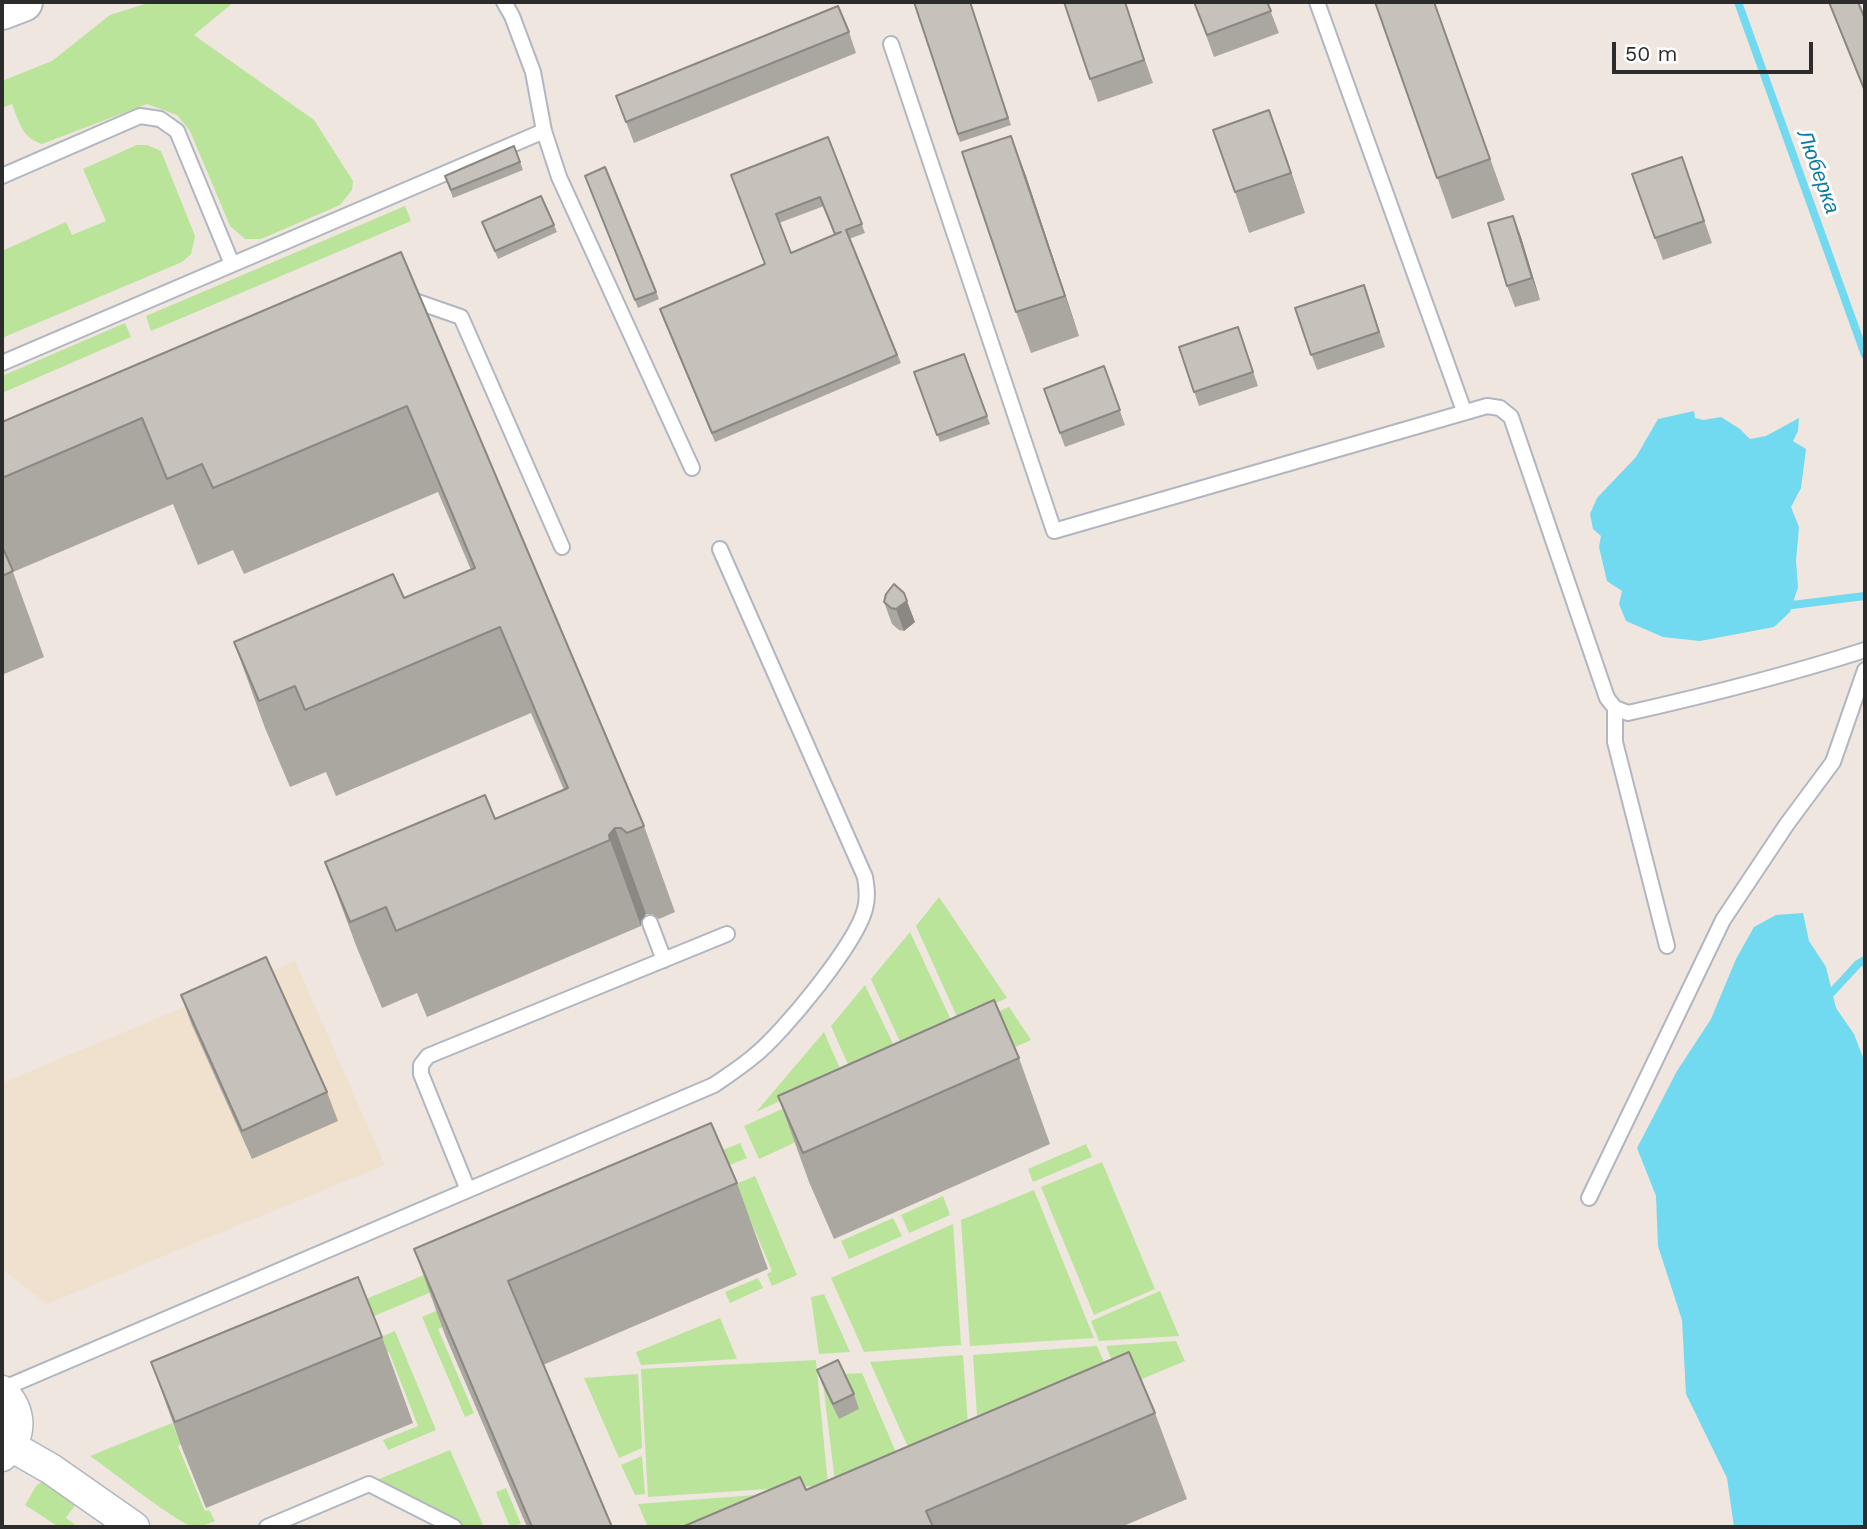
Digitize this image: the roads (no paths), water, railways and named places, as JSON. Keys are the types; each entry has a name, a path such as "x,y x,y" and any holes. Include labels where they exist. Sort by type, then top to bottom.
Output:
{"main road":[{"path":"2,10 23,2"}],"street":[{"path":"2,1390 10,1399 18,1420 17,1432 6,1451 51,1469 134,1527"}],"lane":[{"path":"504,2 533,72 544,131 559,177 692,468"},
{"path":"1317,2 1464,411"},
{"path":"891,44 1054,531 1487,406 1500,408 1511,417 1607,698 1615,708 1628,713 1715,694 1865,650"},
{"path":"2,176 140,116 159,119 177,131 232,264"},
{"path":"2,363 544,131"},
{"path":"389,312 415,301 461,317 562,547"},
{"path":"2,1390 714,1085 756,1055 797,1010 851,940 865,912 868,895 866,877 720,549"},
{"path":"1589,1198 1723,920 1787,824 1833,762 1865,670"},
{"path":"1615,708 1615,741 1667,946"},
{"path":"650,923 664,960"},
{"path":"468,1190 421,1074 421,1065 428,1056 727,934"},
{"path":"267,1527 369,1484 454,1527"}],"water":[{"path":"1694,411 1695,418 1703,420 1721,417 1750,439 1766,436 1799,418 1798,431 1793,441 1806,449 1801,488 1791,507 1799,527 1796,561 1798,587 1790,612 1774,627 1700,641 1663,637 1626,621 1619,604 1622,591 1607,581 1599,547 1601,536 1593,529 1590,514 1597,498 1636,457 1658,419"},
{"path":"1803,913 1809,941 1826,967 1836,1008 1854,1034 1865,1063 1865,1527 1734,1527 1727,1478 1686,1394 1682,1320 1658,1246 1656,1196 1637,1148 1677,1071 1711,1019 1736,959 1754,927 1776,915"}],"waterway":[{"name":"Люберка","path":"1738,2 1865,355"},
{"path":"1792,605 1865,596"},
{"path":"1832,992 1865,960"}]}
